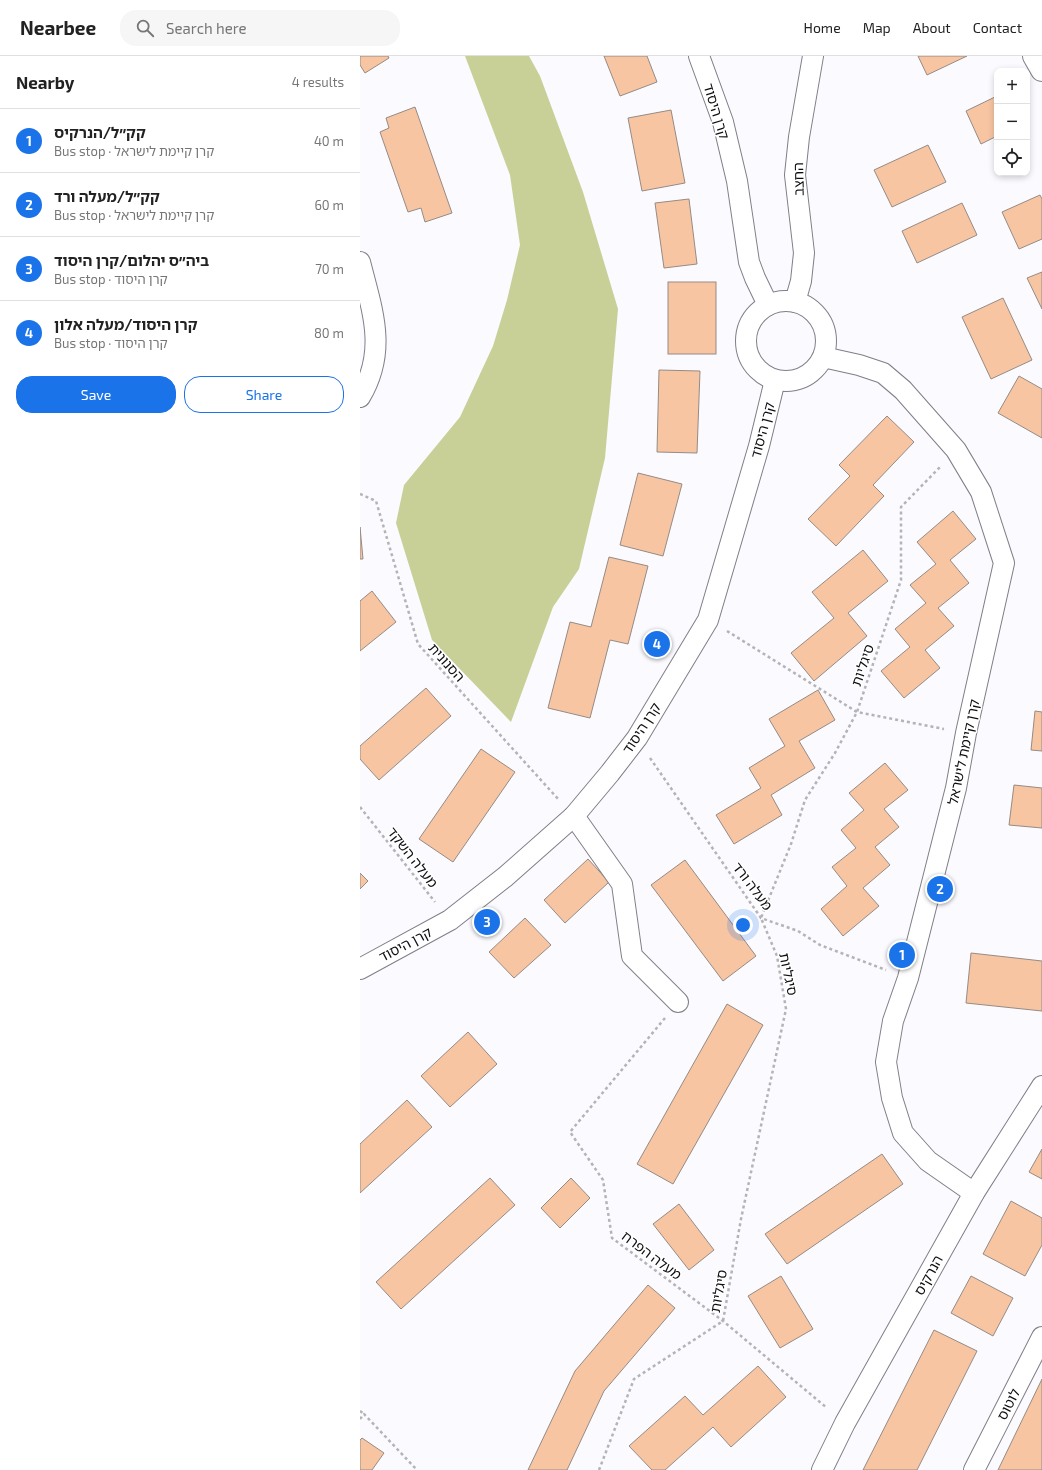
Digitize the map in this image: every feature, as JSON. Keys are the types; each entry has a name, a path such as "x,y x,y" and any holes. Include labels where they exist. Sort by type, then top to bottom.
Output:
{"main road":[{"path":"1034,56 1042,70"}],"street":[{"name":"קרן היסוד","path":"699,56 722,122 737,181 749,262 768,304"},
{"name":"החצב","path":"795,302 801,281 804,254 795,175 799,137 813,56"},
{"path":"360,262 375,322 376,352 369,383 360,397"},
{"path":"781,301 795,302 808,307 818,317 825,329 826,344 823,357 817,367 808,375 798,380 786,382 775,380 762,375 752,365 746,352 745,338 748,325 756,313 768,304 781,301"},
{"name":"קרן קיימת לישראל","path":"823,357 859,365 883,373 903,390 956,450 982,492 1004,563 966,733 956,788 908,978 893,1021 886,1062 892,1098 903,1133 928,1161 974,1192"},
{"name":"קרן היסוד","path":"360,969 450,920 505,877 574,816 610,773 636,738 708,620 759,446 775,380"},
{"path":"574,816 622,884 632,956 678,1002"},
{"name":"הנרקיס","path":"822,1470 845,1423 974,1192 1042,1086"},
{"name":"לוטוס","path":"974,1470 1042,1337"}],"path":[{"name":"סיגליות","path":"599,1470 634,1378 723,1322 742,1219 786,1009 777,956 761,918 790,844 805,800 835,752 857,712 901,580 901,507 956,450"},
{"name":"הסנונית","path":"360,494 376,501 418,644 574,816"},
{"path":"708,620 857,712 966,733"},
{"name":"מעלה ורד","path":"636,738 761,918 798,930 820,945 908,978"},
{"name":"מעלה השקד","path":"360,806 450,920"},
{"name":"מעלה הפרח","path":"678,1002 570,1132 603,1180 612,1238 723,1322 845,1423"},
{"path":"360,1411 417,1470"},
{"path":"360,1419 364,1414"}],"green space":[{"path":"465,56 529,56 540,76 583,192 618,309 605,458 579,569 553,607 511,722 432,640 396,523 404,485 460,417 493,346 507,300 520,245 510,175"}],"building":[{"path":"360,56 388,56 389,58 365,73 360,65"},
{"path":"604,56 647,56 657,82 620,96"},
{"path":"918,56 967,56 927,75"},
{"path":"994,97 994,138 981,144 966,111"},
{"path":"415,107 452,213 425,222 421,208 408,212 380,132 389,128 386,118"},
{"path":"671,110 685,183 642,191 628,118"},
{"path":"928,145 946,182 892,207 874,170"},
{"path":"1040,195 1042,199 1042,239 1019,249 1002,212"},
{"path":"689,199 697,264 664,268 655,203"},
{"path":"962,203 977,235 917,263 902,231"},
{"path":"1042,272 1042,309 1027,278"},
{"path":"668,282 716,282 716,354 668,354"},
{"path":"1003,298 1032,360 991,379 962,317"},
{"path":"659,370 700,371 697,453 657,452"},
{"path":"1019,376 1042,389 1042,438 998,413"},
{"path":"887,416 914,442 873,485 884,496 836,546 808,519 850,476 839,465"},
{"path":"638,473 682,484 663,556 620,545"},
{"path":"953,511 976,539 950,560 969,583 938,608 954,626 925,650 940,668 904,698 881,671 910,647 895,629 926,603 910,585 936,564 917,542"},
{"path":"360,527 363,559 360,559"},
{"path":"863,550 888,581 848,613 867,636 814,681 791,653 834,618 812,592"},
{"path":"609,557 648,566 628,644 610,640 590,718 548,708 570,622 591,627"},
{"path":"372,591 396,622 360,651 360,601"},
{"path":"426,688 451,716 379,780 360,759 360,746"},
{"path":"818,690 835,720 799,741 815,768 771,795 782,815 734,844 716,815 761,788 749,768 785,746 769,719"},
{"path":"1035,711 1042,712 1042,751 1031,750"},
{"path":"481,749 515,772 453,862 419,839"},
{"path":"885,763 908,790 884,809 899,827 875,847 890,865 863,888 879,906 843,936 821,909 847,886 832,867 856,848 841,830 864,810 849,793"},
{"path":"1014,785 1042,788 1042,828 1009,825"},
{"path":"588,859 609,882 565,923 544,900"},
{"path":"685,860 756,956 723,981 651,885"},
{"path":"360,873 368,881 360,889"},
{"path":"525,918 551,945 514,978 489,952"},
{"path":"971,953 1042,961 1042,1011 966,1003"},
{"path":"727,1004 763,1025 673,1184 637,1164"},
{"path":"468,1032 497,1064 450,1107 421,1076"},
{"path":"407,1100 432,1127 360,1193 360,1144"},
{"path":"1042,1149 1042,1179 1029,1172"},
{"path":"882,1154 903,1184 787,1264 765,1234"},
{"path":"490,1178 515,1205 401,1309 376,1282"},
{"path":"571,1178 590,1198 560,1228 541,1208"},
{"path":"1011,1201 1042,1218 1042,1245 1025,1276 983,1254"},
{"path":"679,1204 714,1250 689,1270 653,1224"},
{"path":"781,1276 813,1329 780,1348 748,1296"},
{"path":"971,1276 1013,1298 993,1336 951,1313"},
{"path":"648,1285 675,1308 604,1391 567,1470 528,1470 575,1371"},
{"path":"934,1330 977,1351 917,1470 863,1470"},
{"path":"758,1366 786,1397 731,1447 713,1427 665,1470 652,1470 629,1446 685,1396 703,1415"},
{"path":"1042,1379 1042,1470 998,1470"},
{"path":"362,1438 384,1453 372,1470 360,1470 360,1440"}],"place":[{"name":"קרן היסוד/מעלה אלון","path":"657,644"},
{"name":"קק״ל/מעלה ורד","path":"940,889"},
{"name":"ביה״ס יהלום/קרן היסוד","path":"487,922"},
{"name":"קק״ל/הנרקיס","path":"902,955"}]}
